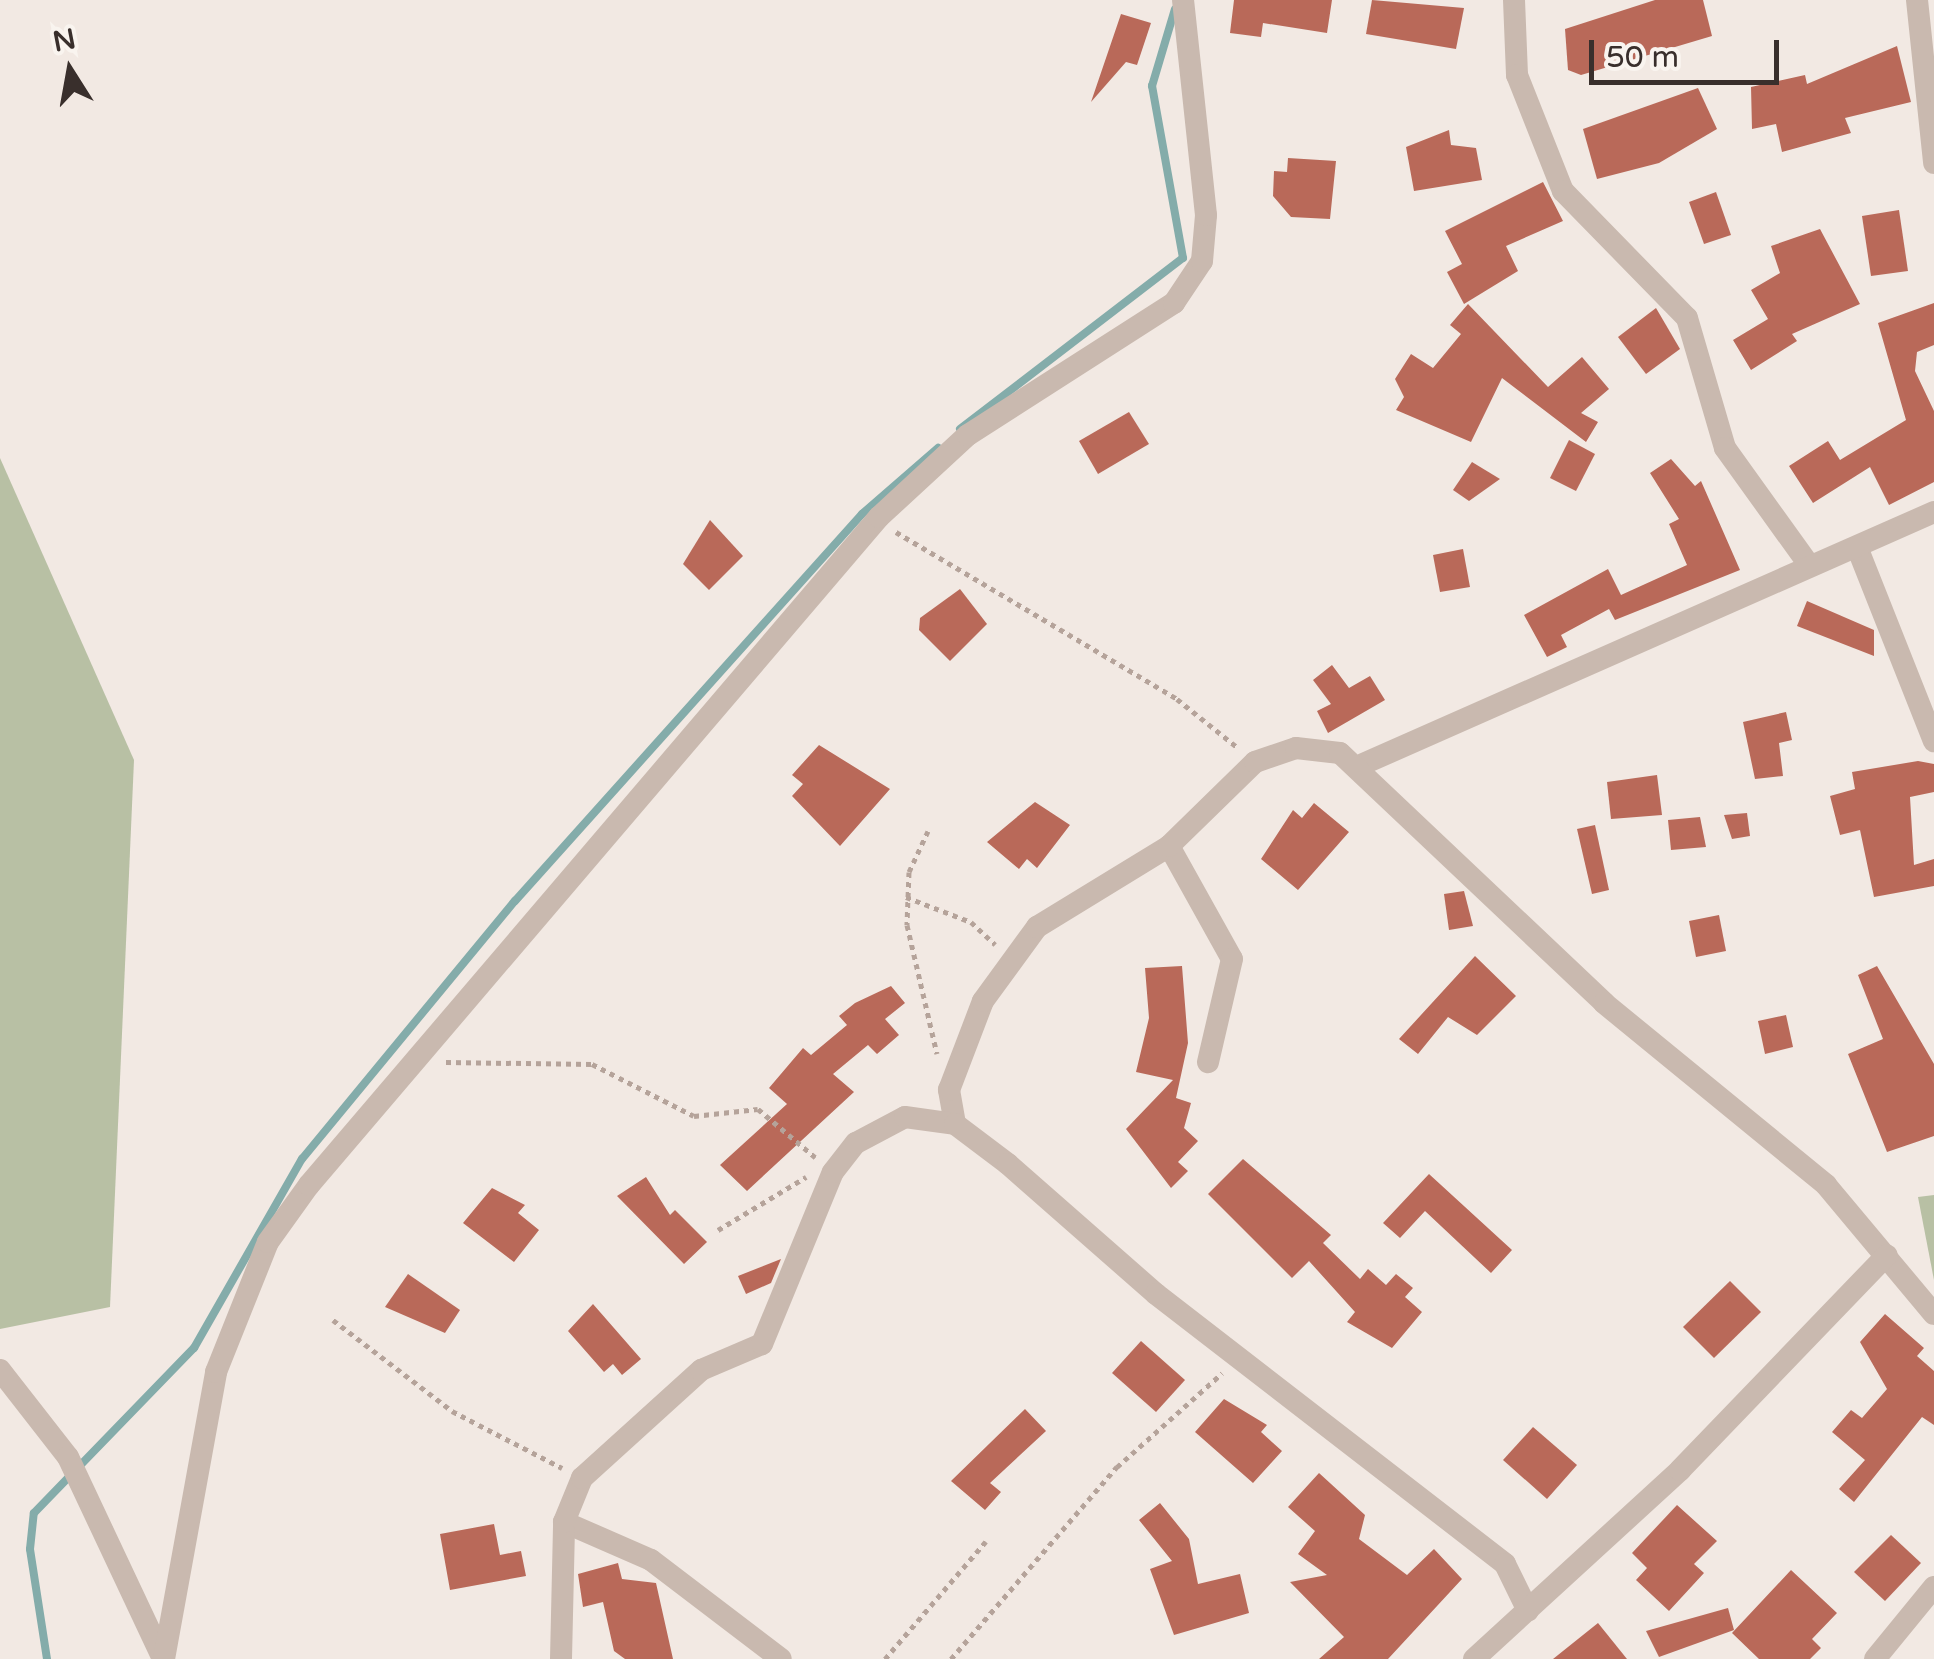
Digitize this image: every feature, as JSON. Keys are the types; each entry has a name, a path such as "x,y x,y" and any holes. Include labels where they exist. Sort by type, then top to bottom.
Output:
{"street":[{"path":"164,1659 193,1467 238,1307 298,1200 418,1064 879,518 968,435 1161,313 1202,261 1206,216 1183,0"},
{"path":"1514,0 1517,75 1562,192 1687,318 1726,448 1809,565"},
{"path":"1917,0 1934,163"},
{"path":"1362,764 1934,512"},
{"path":"1857,547 1934,741"},
{"path":"955,1124 948,1090 1007,957 1066,905 1168,846 1255,762 1296,748 1362,764 1604,1002 1826,1186 1934,1314"},
{"path":"1168,846 1232,959 1208,1062"},
{"path":"561,1659 564,1522 582,1478 700,1370 762,1344 830,1169 856,1143 894,1121 955,1124 1239,1358 1515,1572 1528,1612"},
{"path":"1474,1659 1680,1470 1887,1255"},
{"path":"0,1370 68,1458 164,1659"},
{"path":"564,1522 651,1560 782,1659"},
{"path":"1874,1659 1934,1587"}],"path":[{"path":"879,518 949,571 1177,699 1255,762"},
{"path":"928,831 906,897 948,1090"},
{"path":"906,897 971,922 1007,957"},
{"path":"418,1064 592,1064 694,1116 758,1109 830,1169 718,1230"},
{"path":"333,1320 452,1411 582,1478"},
{"path":"951,1659 1117,1467 1239,1358"},
{"path":"885,1659 986,1540"}],"green space":[{"path":"0,458 134,760 110,1307 0,1329"},
{"path":"1934,1195 1934,1280 1918,1197"}],"building":[{"path":"1234,0 1332,0 1327,33 1263,23 1261,37 1230,33"},
{"path":"1372,0 1464,8 1456,49 1366,34"},
{"path":"1655,0 1703,0 1712,36 1581,75 1568,70 1565,29"},
{"path":"1121,14 1151,23 1137,65 1126,62 1091,102"},
{"path":"1897,46 1911,102 1845,118 1851,133 1782,152 1776,124 1752,129 1751,87 1805,75 1807,84"},
{"path":"1698,88 1717,129 1659,163 1597,179 1583,129"},
{"path":"1449,130 1451,145 1476,148 1482,180 1414,191 1406,147"},
{"path":"1288,158 1336,161 1330,219 1291,217 1273,196 1274,171 1287,172"},
{"path":"1543,182 1563,221 1506,246 1518,271 1464,304 1447,272 1462,264 1445,231"},
{"path":"1716,192 1731,235 1704,244 1689,202"},
{"path":"1899,210 1908,271 1871,276 1862,216"},
{"path":"1820,229 1860,304 1792,334 1797,341 1751,370 1733,340 1768,319 1751,290 1780,273 1771,246"},
{"path":"1934,303 1934,345 1917,352 1915,371 1934,411 1934,482 1889,505 1870,467 1813,503 1789,466 1828,441 1840,460 1906,420 1878,323"},
{"path":"1468,304 1548,387 1582,357 1609,389 1581,413 1598,422 1586,442 1502,378 1471,442 1396,410 1404,397 1395,379 1411,354 1433,368 1461,334 1450,325"},
{"path":"1656,308 1680,349 1646,374 1618,337"},
{"path":"1129,412 1149,444 1098,474 1079,441"},
{"path":"1569,440 1595,454 1576,491 1550,478"},
{"path":"1671,459 1695,486 1701,481 1740,570 1615,620 1609,609 1561,635 1567,647 1547,657 1524,615 1608,569 1621,595 1687,565 1669,524 1679,519 1650,473"},
{"path":"1472,462 1500,479 1469,501 1453,490"},
{"path":"710,520 743,556 709,590 683,564"},
{"path":"1463,549 1470,587 1440,592 1433,555"},
{"path":"960,589 987,624 950,661 919,630 920,618"},
{"path":"1807,601 1874,630 1874,656 1797,626"},
{"path":"1332,665 1349,688 1370,676 1385,700 1328,733 1317,711 1331,704 1313,680"},
{"path":"1786,712 1792,740 1779,743 1783,776 1755,779 1743,722"},
{"path":"819,745 890,789 840,846 792,796 803,784 792,775"},
{"path":"1918,761 1934,764 1934,792 1910,797 1914,865 1934,859 1934,886 1874,897 1860,830 1840,835 1830,796 1855,789 1852,772"},
{"path":"1657,775 1662,815 1611,819 1607,782"},
{"path":"1035,802 1070,825 1037,868 1027,859 1019,869 987,842"},
{"path":"1314,803 1349,832 1298,890 1261,859 1293,810 1302,818"},
{"path":"1747,813 1750,836 1732,839 1724,815"},
{"path":"1700,817 1706,847 1671,850 1668,820"},
{"path":"1595,825 1609,890 1592,894 1577,829"},
{"path":"1464,891 1473,926 1449,930 1444,894"},
{"path":"1719,915 1726,951 1696,957 1689,921"},
{"path":"1475,956 1516,996 1477,1035 1448,1017 1418,1054 1399,1039"},
{"path":"1182,966 1188,1043 1176,1098 1191,1103 1184,1128 1198,1141 1178,1162 1188,1171 1171,1188 1126,1129 1173,1080 1136,1072 1149,1018 1145,968"},
{"path":"1877,966 1934,1064 1934,1136 1887,1152 1848,1054 1883,1039 1858,975"},
{"path":"891,986 905,1003 885,1019 899,1035 877,1054 868,1045 833,1074 854,1092 747,1191 720,1165 787,1104 769,1088 803,1048 811,1055 847,1025 839,1016 855,1003"},
{"path":"1786,1015 1793,1047 1765,1054 1758,1021"},
{"path":"1243,1159 1331,1235 1323,1243 1360,1279 1368,1269 1386,1285 1396,1274 1413,1288 1405,1297 1422,1312 1392,1348 1347,1322 1355,1312 1309,1261 1292,1278 1208,1194"},
{"path":"1429,1174 1512,1250 1491,1273 1425,1211 1400,1238 1383,1223"},
{"path":"646,1177 670,1215 675,1210 707,1242 684,1264 617,1196"},
{"path":"492,1188 525,1205 518,1213 539,1230 514,1262 463,1223"},
{"path":"781,1259 771,1283 746,1294 738,1276"},
{"path":"408,1274 460,1310 445,1333 385,1307"},
{"path":"1730,1281 1761,1312 1714,1358 1683,1327"},
{"path":"593,1304 641,1359 622,1375 613,1364 604,1372 568,1331"},
{"path":"1885,1314 1924,1348 1917,1356 1934,1371 1934,1425 1922,1417 1854,1502 1839,1489 1865,1460 1832,1432 1851,1410 1862,1418 1887,1389 1860,1342"},
{"path":"1141,1341 1185,1380 1156,1412 1112,1373"},
{"path":"1224,1399 1267,1425 1261,1432 1282,1451 1253,1483 1195,1432"},
{"path":"1025,1409 1046,1431 990,1483 1001,1492 985,1510 951,1481"},
{"path":"1533,1427 1577,1465 1547,1499 1503,1460"},
{"path":"1319,1473 1365,1515 1359,1539 1407,1575 1434,1549 1462,1579 1388,1659 1319,1659 1344,1637 1290,1582 1327,1575 1298,1554 1315,1531 1288,1507"},
{"path":"1160,1503 1189,1539 1198,1584 1240,1574 1249,1613 1174,1635 1150,1569 1172,1561 1139,1520"},
{"path":"1677,1505 1717,1541 1694,1564 1704,1573 1669,1611 1636,1580 1647,1568 1632,1553"},
{"path":"494,1524 500,1555 521,1551 526,1576 450,1590 440,1534"},
{"path":"1891,1535 1921,1563 1885,1601 1854,1572"},
{"path":"618,1563 622,1579 656,1583 673,1659 625,1659 614,1651 603,1602 583,1607 578,1574"},
{"path":"1791,1570 1837,1613 1812,1639 1821,1648 1810,1659 1759,1659 1732,1633"},
{"path":"1728,1608 1734,1630 1659,1657 1646,1631"},
{"path":"1598,1623 1627,1659 1553,1659"}],"waterway":[{"path":"960,429 1183,258 1152,86 1175,9"},
{"path":"47,1659 30,1549 34,1513 194,1348 302,1159 515,901 862,514 938,448"}]}
